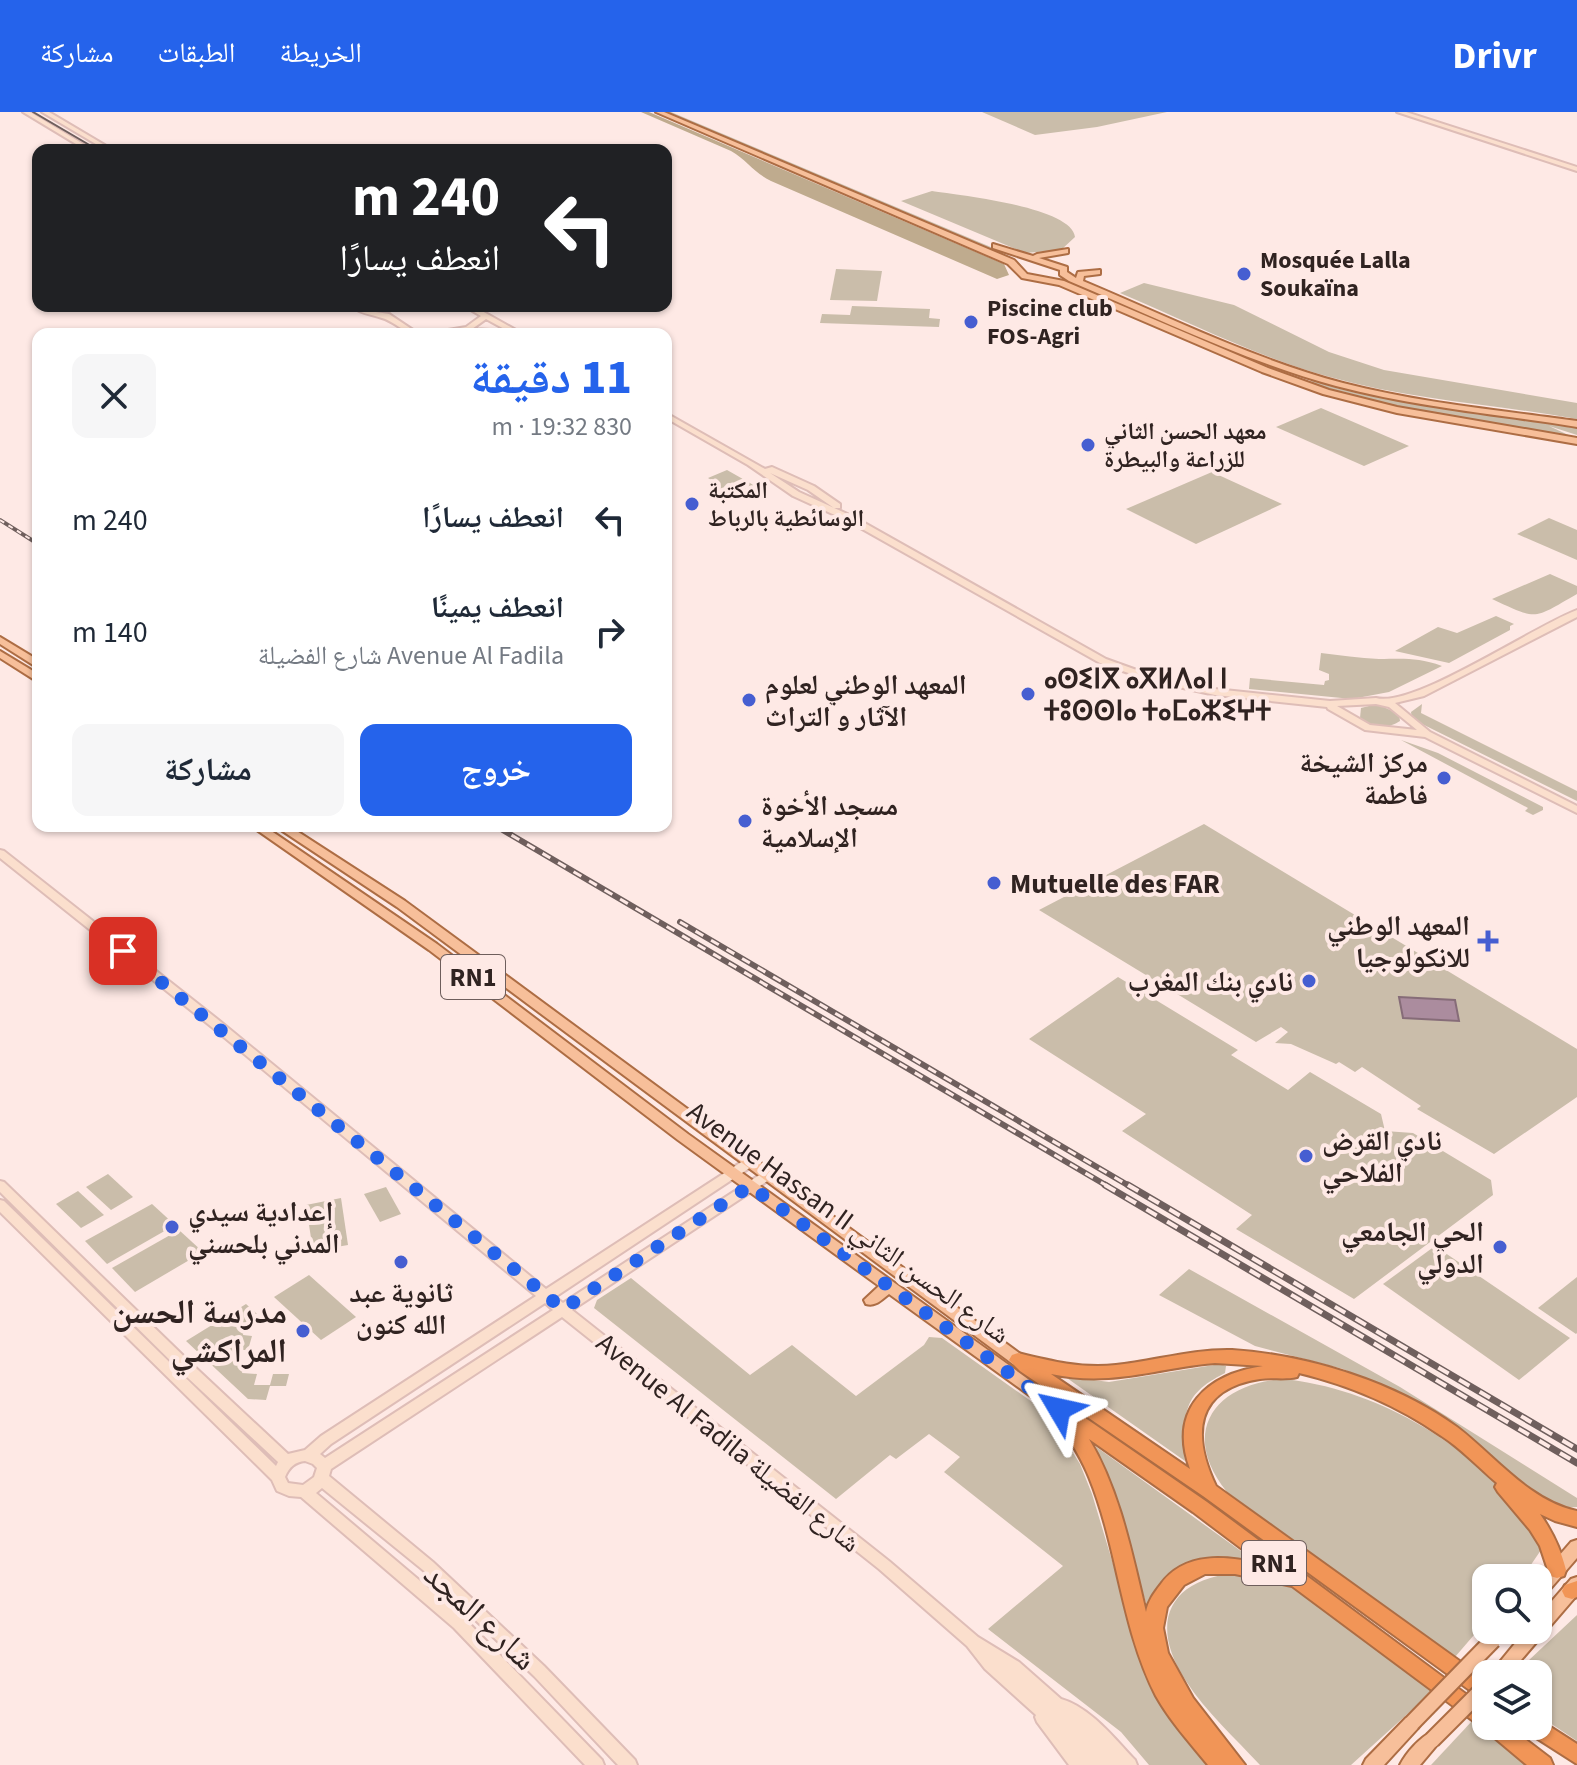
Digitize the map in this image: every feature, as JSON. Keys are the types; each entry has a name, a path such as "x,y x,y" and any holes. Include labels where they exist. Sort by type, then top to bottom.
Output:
{"highway":[{"path":"1018,1360 1089,1373 1219,1356 1268,1360 1309,1368 1365,1388 1433,1421 1475,1451 1544,1509 1577,1519"},
{"name":"Avenue Hassan II شارع الحسن الثاني","path":"1018,1360 1209,1491 1472,1679"},
{"path":"1209,1491 1192,1444 1192,1428 1200,1404 1214,1390 1243,1376 1268,1371 1297,1373 1366,1396 1447,1441 1486,1471 1529,1514 1549,1543 1557,1570"},
{"name":"Avenue Hassan II شارع الحسن الثاني","path":"1059,1409 1200,1507 1472,1711"},
{"path":"1059,1409 1083,1444 1099,1478 1159,1680 1177,1711 1221,1765"},
{"path":"1235,1765 1195,1718 1164,1666 1155,1634 1158,1602 1166,1589 1182,1576 1205,1566 1232,1566 1297,1580"},
{"path":"1552,1738 1577,1755"},
{"path":"1511,1740 1543,1765"}],"main road":[{"path":"659,112 1019,267 1038,261"},
{"path":"676,112 1011,252 1057,264 1064,269 1063,273"},
{"path":"1011,252 1041,256 1065,251"},
{"path":"1019,267 1025,276 1046,279 1274,373 1343,397 1397,410 1577,441"},
{"path":"1079,282 1081,274 1097,272"},
{"path":"1046,279 1063,273 1278,365 1335,383 1408,400 1577,424"},
{"path":"0,640 32,661"},
{"path":"0,654 32,675"},
{"name":"Avenue Hassan II شارع الحسن الثاني","path":"264,832 296,860 354,892 388,924 415,935 732,1173 1059,1409"},
{"name":"Avenue Hassan II شارع الحسن الثاني","path":"290,832 401,904 1018,1360"},
{"path":"341,899 354,892"},
{"path":"402,943 415,935"},
{"path":"871,1300 889,1286"},
{"path":"1552,1576 1577,1547"},
{"path":"1512,1660 1575,1588"},
{"path":"1372,1765 1488,1644"},
{"path":"1409,1765 1472,1702"}],"street":[{"path":"26,112 80,144"},
{"path":"45,112 100,144"},
{"path":"1400,112 1577,169"},
{"path":"388,312 408,328"},
{"path":"479,312 507,328"},
{"path":"468,328 480,323 486,316"},
{"path":"672,418 791,489 813,496 1103,661 1193,688 1315,702 1384,702 1421,694 1577,613"},
{"path":"751,463 802,485 813,496"},
{"path":"791,489 802,485"},
{"path":"1394,730 1406,721 1405,714 1421,694"},
{"path":"1315,702 1368,728 1427,734"},
{"path":"1384,702 1405,714 1427,734 1577,810"},
{"path":"1354,719 1352,713 1361,703"},
{"name":"Avenue Al Fadila شارع الفضيلة","path":"0,853 217,1025 546,1297 884,1565 972,1641 990,1664 1091,1725 1129,1765"},
{"path":"278,1477 286,1461 309,1455 326,1440 750,1162"},
{"path":"0,1204 278,1477 287,1490 304,1491 323,1473 563,1309 768,1175"},
{"path":"0,1185 286,1461"},
{"path":"309,1455 319,1459 323,1473"},
{"name":"شارع المجد","path":"323,1473 539,1671 629,1765"},
{"name":"شارع المجد","path":"304,1491 459,1623 596,1765"},
{"name":"Avenue Al Fadila شارع الفضيلة","path":"1034,1693 1078,1765"},
{"name":"Avenue Al Fadila شارع الفضيلة","path":"1034,1693 1096,1765"},
{"name":"Avenue Al Fadila شارع الفضيلة","path":"1034,1693 1087,1738 1110,1765"}],"shaded area":[{"path":"641,112 649,112 1004,264 1009,275 997,279 771,181 731,151"},
{"path":"664,112 671,112 1005,253 1001,254"},
{"path":"982,112 1167,112 1097,127 1035,135"},
{"path":"932,191 1036,210 1069,227 1075,237 1061,250 1025,253 901,201"},
{"path":"836,269 882,271 877,301 830,300"},
{"path":"1144,283 1234,305 1329,352 1384,370 1577,403 1577,419 1391,391 1303,369 1120,293"},
{"path":"852,306 930,309 929,318 940,319 939,327 820,323 822,314 850,315"},
{"path":"1315,380 1407,402 1577,427 1577,435 1549,426 1577,439 1403,409 1308,383"},
{"path":"1321,408 1409,446 1364,466 1276,427"},
{"path":"727,470 764,491 735,500 717,490 721,486 708,478"},
{"path":"1212,472 1282,504 1196,544 1126,509"},
{"path":"1549,518 1577,530 1577,560 1517,534"},
{"path":"1550,574 1577,586 1577,594 1536,614 1519,611 1492,599"},
{"path":"1496,616 1514,624 1510,630 1449,663 1395,651 1438,627 1457,633"},
{"path":"1321,653 1417,660 1442,666 1389,692 1352,699 1249,689 1250,678 1324,685 1329,680 1329,674 1319,670"},
{"path":"1377,704 1399,714 1400,721 1380,727 1360,718 1361,708"},
{"path":"1422,704 1421,713 1577,791 1577,801 1412,719 1411,712"},
{"path":"1401,740 1438,753 1543,807 1543,810 1533,815 1525,811 1528,808"},
{"name":"نادي بنك المغرب","path":"1204,824 1577,1049 1577,1097 1494,1154 1417,1109 1421,1106 1362,1067 1355,1072 1339,1062 1336,1064 1291,1044 1275,1043 1288,1032 1281,1027 1256,1042 1039,910"},
{"name":"نادي القرض الفلاحي","path":"1118,977 1238,1050 1231,1055 1288,1090 1310,1072 1381,1114 1385,1131 1413,1133 1491,1180 1493,1195 1354,1299 1236,1229 1252,1215 1122,1131 1146,1114 1029,1039"},
{"path":"1399,997 1455,1000 1459,1021 1403,1018"},
{"path":"108,1174 133,1197 111,1210 86,1187"},
{"path":"386,1187 401,1214 380,1222 364,1194"},
{"path":"78,1191 104,1215 81,1228 56,1204"},
{"path":"341,1198 348,1245 313,1251 306,1205"},
{"path":"152,1204 175,1225 107,1264 85,1241"},
{"path":"179,1230 203,1252 135,1292 112,1268"},
{"path":"1435,1246 1570,1338 1519,1380 1383,1284"},
{"path":"1189,1269 1400,1387 1577,1498 1577,1507 1556,1508 1390,1390 1343,1369 1255,1346 1159,1295"},
{"path":"309,1275 356,1317 321,1340 274,1297"},
{"path":"1577,1277 1577,1333 1576,1334 1538,1308"},
{"path":"631,1278 750,1375 792,1345 856,1396 924,1345 929,1337 942,1338 1056,1419 1068,1433 1065,1440 1080,1464 1092,1494 1150,1687 1209,1765 1149,1765 1121,1732 988,1629 1063,1566 944,1472 960,1457 929,1434 896,1459 890,1455 836,1499 594,1308 597,1300"},
{"path":"246,1304 267,1323 245,1323 243,1335 252,1336 248,1350 233,1350 230,1361 245,1362 242,1373 257,1374 254,1385 270,1385 273,1374 289,1374 286,1386 270,1386 266,1400 248,1399 186,1341"},
{"path":"1220,1364 1226,1366 1225,1373 1199,1390 1188,1408 1185,1461 1064,1376 1109,1382"},
{"path":"1284,1379 1317,1384 1383,1406 1416,1422 1474,1463 1499,1487 1533,1530 1541,1550 1532,1564 1472,1564 1472,1637 1455,1657 1227,1492 1213,1470 1206,1450 1205,1431 1211,1415 1223,1401 1239,1390"},
{"path":"1095,1446 1256,1562 1230,1559 1200,1562 1150,1617 1113,1490"},
{"path":"1242,1573 1296,1587 1435,1689 1351,1765 1260,1765 1194,1692 1174,1659 1168,1639 1168,1621 1173,1605 1183,1592 1218,1576"},
{"path":"1577,1615 1577,1741 1552,1724 1552,1660 1529,1660 1546,1644 1552,1644 1552,1638"},
{"path":"1472,1721 1472,1740 1499,1740 1531,1765 1431,1765"}],"tram line":[{"path":"33,112 88,144"}],"railway":[{"path":"0,520 32,540"},
{"path":"506,832 1109,1187"},
{"path":"680,922 1131,1187"},
{"path":"1105,1185 1577,1463"},
{"path":"1128,1185 1577,1449"}],"place":[{"name":"Mosquée Lalla Soukaïna","path":"1244,274"},
{"name":"Piscine club FOS-Agri","path":"971,322"},
{"name":"معهد الحسن الثاني للزراعة والبيطرة","path":"1088,445"},
{"name":"المكتبة الوسائطية بالرباط","path":"692,504"},
{"name":"ⴰⵙⵉⵏⴳ ⴰⴳⵍⴷⴰⵏ ⵏ ⵜⵓⵙⵙⵏⴰ ⵜⴰⵎⴰⵣⵉⵖⵜ","path":"1028,694"},
{"name":"المعهد الوطني لعلوم الآثار و التراث","path":"749,700"},
{"name":"مركز الشيخة فاطمة","path":"1444,778"},
{"name":"مسجد الأخوة الإسلامية","path":"745,821"},
{"name":"Mutuelle des FAR","path":"994,883"},
{"name":"المعهد الوطني للانكولوجيا","path":"1488,941"},
{"name":"نادي بنك المغرب","path":"1309,981"},
{"name":"نادي القرض الفلاحي","path":"1306,1156"},
{"name":"إعدادية سيدي المدني بلحسني","path":"172,1227"},
{"name":"الحي الجامعي الدولي","path":"1500,1247"},
{"name":"ثانوية عبد الله كنون","path":"401,1262"},
{"name":"مدرسة الحسن المراكشي","path":"303,1331"}],"route":[{"path":"123,951 563,1309 750,1186 1059,1409"}]}
